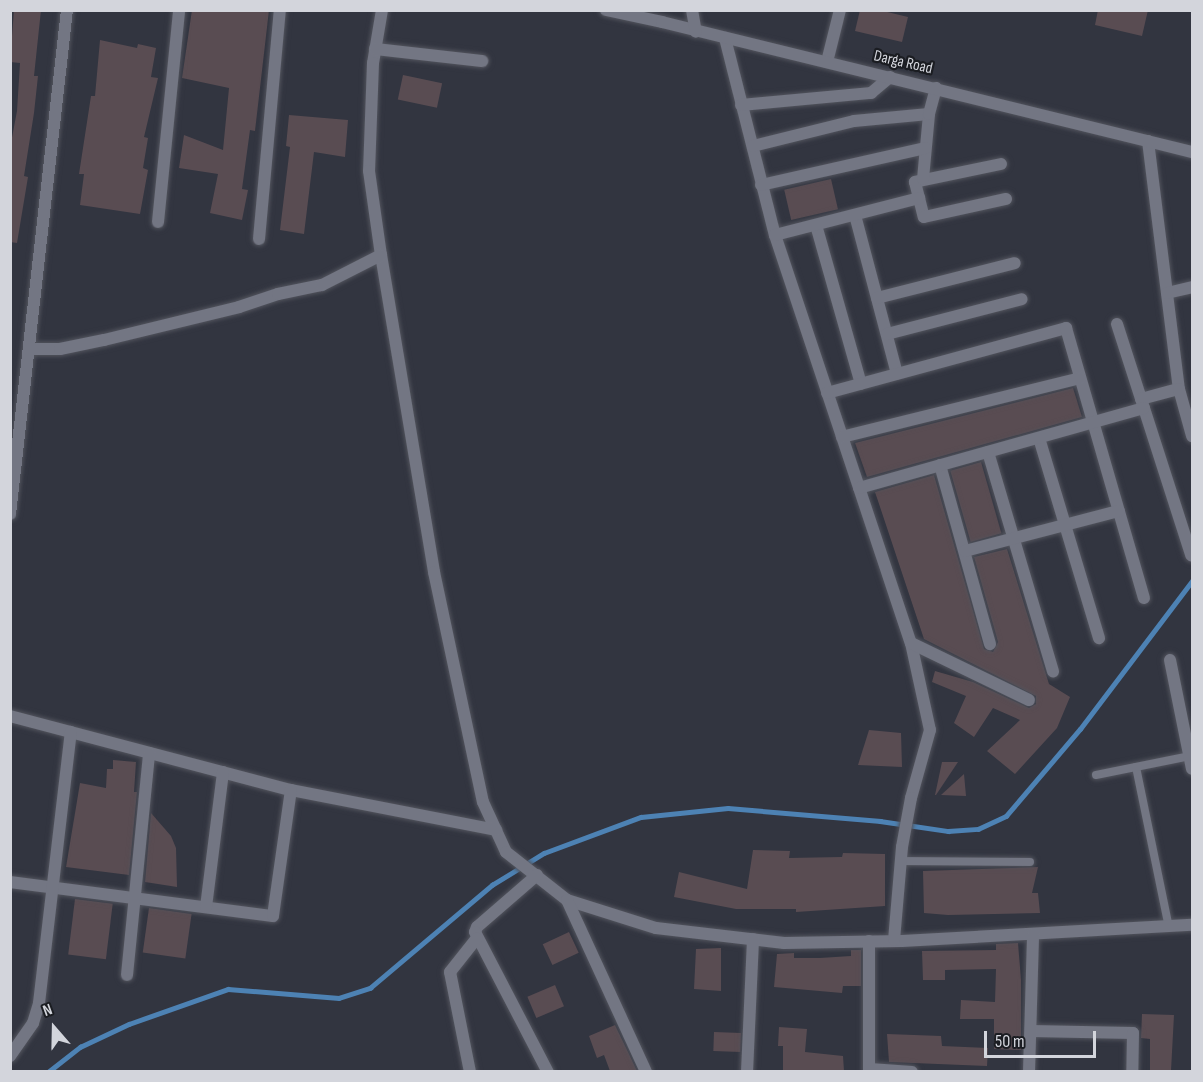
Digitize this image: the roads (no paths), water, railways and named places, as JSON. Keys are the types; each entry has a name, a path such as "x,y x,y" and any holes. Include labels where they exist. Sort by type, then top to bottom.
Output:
{"street":[{"path":"10,513 67,10"},
{"path":"158,222 178,10"},
{"path":"259,239 280,10"},
{"path":"382,10 375,49 369,171 381,255 435,572 483,802 506,852 567,900 656,928 784,943 1033,934 1192,925"},
{"name":"Darga Road","path":"606,10 1148,141 1191,149"},
{"path":"692,10 696,32"},
{"path":"827,62 840,10"},
{"path":"725,38 775,235 911,643 930,730 911,798 902,847 894,940"},
{"path":"375,49 482,61"},
{"path":"741,105 871,93 890,77"},
{"path":"923,179 929,114 936,88"},
{"path":"753,146 854,121 929,114"},
{"path":"1148,141 1179,389 1189,408 1192,436"},
{"path":"762,185 925,148"},
{"path":"1001,164 915,182 924,217 1006,199"},
{"path":"775,235 920,198"},
{"path":"855,215 897,374"},
{"path":"816,225 861,384"},
{"path":"30,349 60,349 104,340 322,285 381,255"},
{"path":"877,298 1015,263"},
{"path":"1167,293 1192,287"},
{"path":"887,334 1022,299"},
{"path":"1117,324 1191,555"},
{"path":"827,393 1066,328 1144,598"},
{"path":"842,437 1080,378"},
{"path":"859,488 1094,423 1179,389"},
{"path":"1039,438 1099,638"},
{"path":"988,452 1053,672"},
{"path":"940,465 990,644"},
{"path":"965,551 1119,511"},
{"path":"911,643 1029,700"},
{"path":"1170,660 1192,769"},
{"path":"10,716 291,790 496,830"},
{"path":"10,1056 33,1023 37,1012 54,887 71,732"},
{"path":"128,975 149,753"},
{"path":"206,907 223,772"},
{"path":"10,882 273,916 291,790"},
{"path":"535,873 477,927 477,938 548,1071"},
{"path":"567,900 646,1071"},
{"path":"1029,1071 1033,934"},
{"path":"470,1071 450,972 477,938"},
{"path":"747,1071 753,939"},
{"path":"869,941 869,1070 912,1071"},
{"path":"1031,1031 1133,1033 1132,1071"}],"lane":[{"path":"1096,775 1191,756"},
{"path":"1136,767 1169,928"},
{"path":"900,861 1030,862"}],"waterway":[{"path":"48,1072 80,1047 129,1024 228,989 339,998 370,988 492,885 544,853 641,817 728,808 880,821 948,831 978,829 1006,816 1080,729 1192,581"}]}
